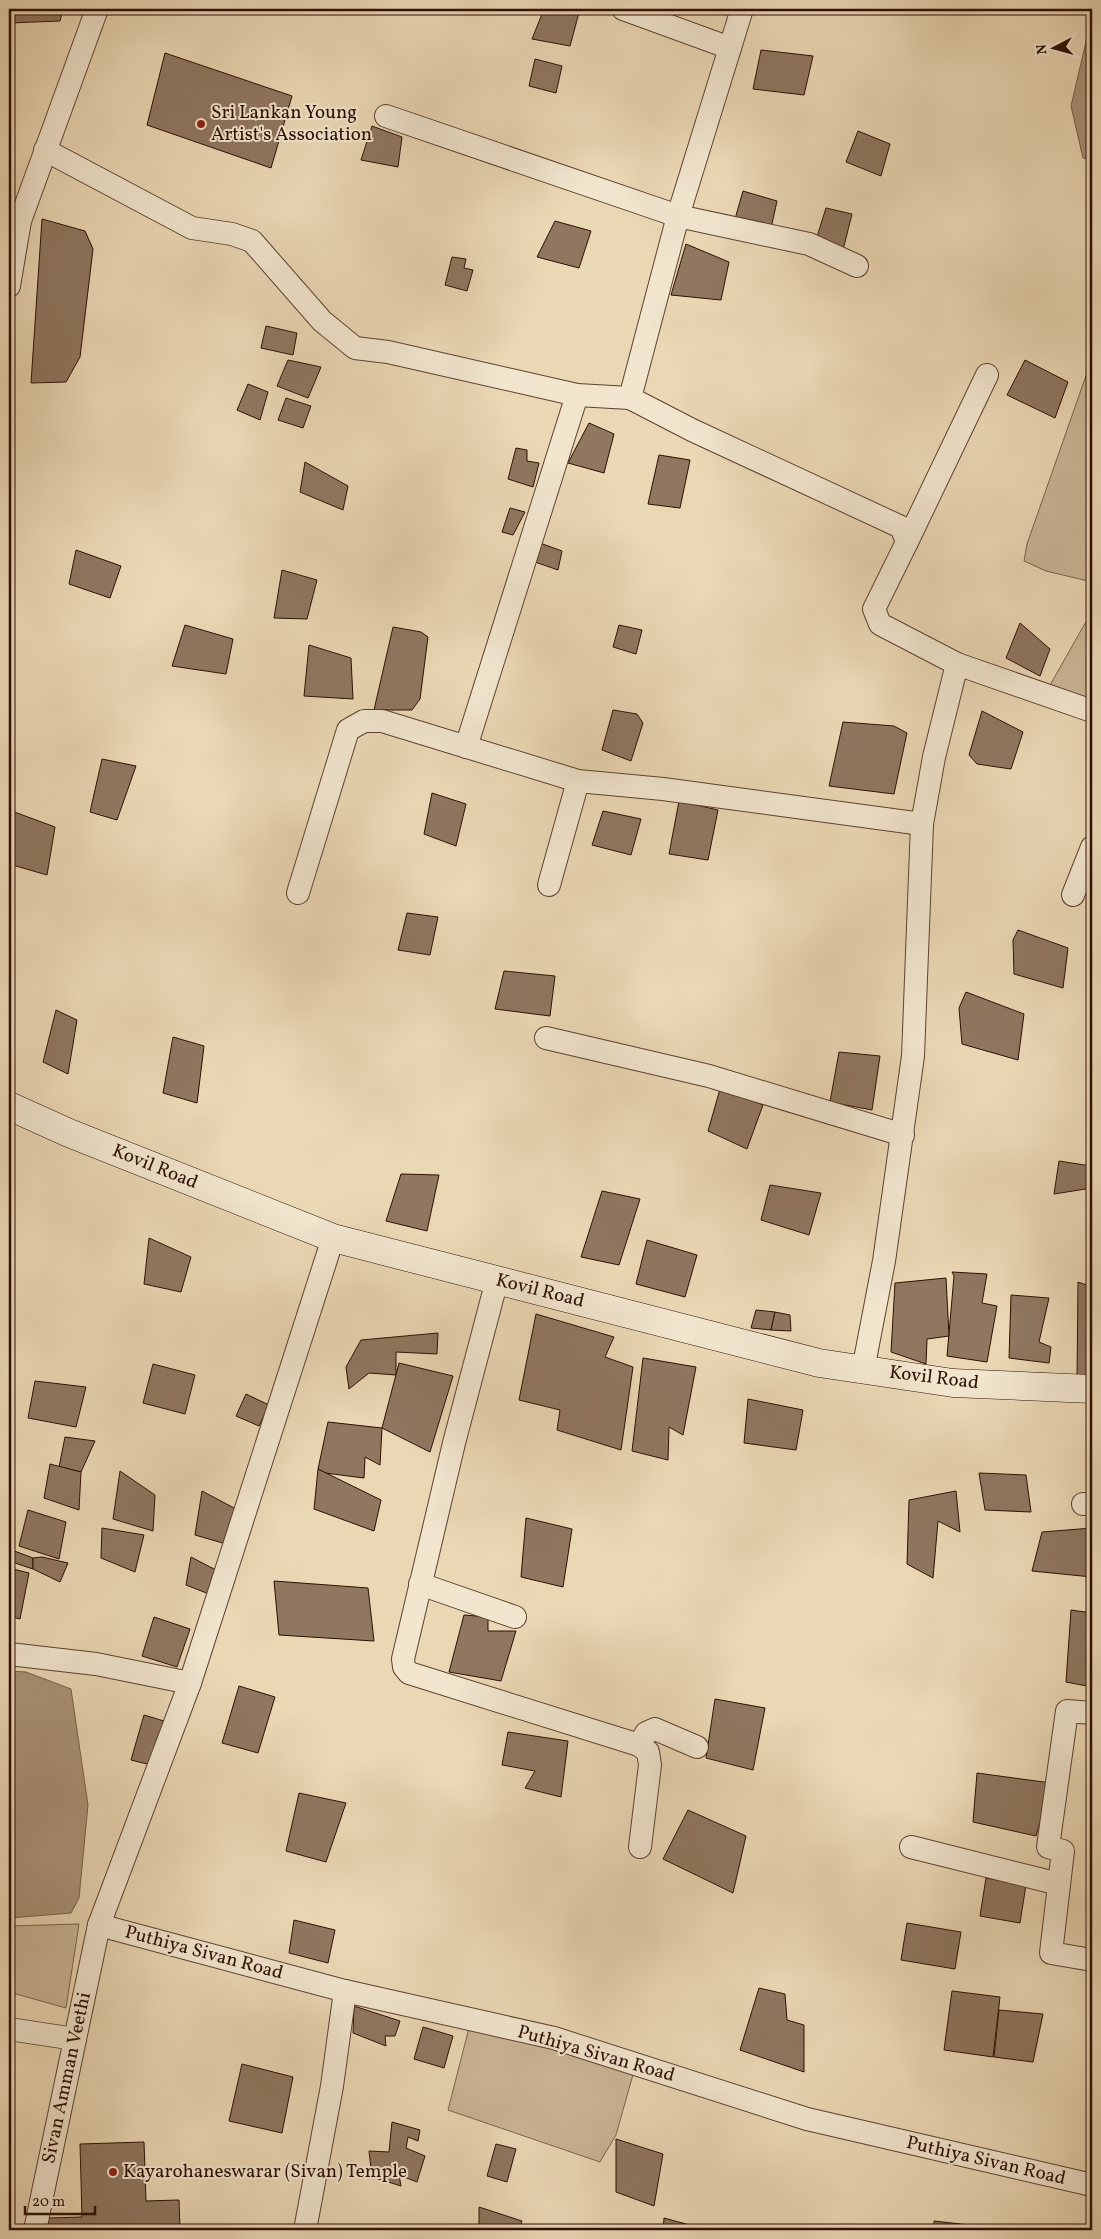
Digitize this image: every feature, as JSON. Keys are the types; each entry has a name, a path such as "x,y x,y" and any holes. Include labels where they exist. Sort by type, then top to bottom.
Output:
{"street":[{"path":"9,286 20,221 97,9"},
{"path":"623,9 730,48"},
{"path":"630,398 678,216 742,9"},
{"path":"386,116 678,216 809,244 857,266"},
{"path":"45,150 192,228 232,234 252,242 322,320 355,348 388,352 577,395 630,398 692,430 901,527 907,542"},
{"path":"987,375 874,609 880,624 957,664 1092,711"},
{"path":"466,747 577,395"},
{"path":"863,1370 884,1260 903,1135 912,1056 922,824 934,758 957,664"},
{"path":"298,893 348,730 364,721 382,721 578,781 663,789 922,824"},
{"path":"549,885 578,781"},
{"path":"1073,895 1092,847"},
{"path":"546,1038 709,1076 903,1135"},
{"name":"Kovil Road","path":"9,1106 69,1133 333,1238 790,1356 863,1370 953,1383 1092,1389"},
{"name":"Sivan Amman Veethi","path":"35,2230 99,1925 190,1684 333,1238"},
{"path":"497,1280 454,1443 420,1584 403,1659 404,1668 410,1673 639,1744 648,1752 650,1765 640,1847"},
{"path":"420,1584 515,1617"},
{"path":"9,1654 96,1664 190,1684"},
{"path":"1092,1713 1067,1711 1048,1847 1063,1851 1051,1953 1092,1960"},
{"path":"639,1744 646,1733 655,1729 697,1747"},
{"path":"911,1847 1059,1884"},
{"name":"Puthiya Sivan Road","path":"99,1925 345,1990 554,2038 808,2119 1092,2185"},
{"path":"305,2230 331,2095 345,1990"},
{"path":"9,2029 75,2039"}],"shaded area":[{"path":"1092,16 1092,160 1083,158 1071,106"},
{"path":"1092,365 1092,582 1046,571 1024,561 1027,544 1088,370"},
{"path":"1092,611 1092,711 1045,694"},
{"path":"9,1671 26,1672 71,1689 88,1805 79,1898 71,1913 9,1918"},
{"path":"79,1924 66,2008 9,1992 9,1926"},
{"path":"471,2020 636,2064 616,2135 600,2162 448,2110"}],"building":[{"path":"9,9 63,9 60,21 9,23"},
{"path":"544,9 580,9 570,46 532,39"},
{"path":"761,50 813,56 804,95 753,89"},
{"path":"165,53 292,96 271,168 147,125"},
{"path":"535,59 562,66 556,93 529,86"},
{"path":"372,126 402,137 398,167 361,160"},
{"path":"858,131 890,144 881,176 846,162"},
{"path":"743,191 777,201 770,233 735,219"},
{"path":"826,208 852,214 843,250 815,243"},
{"path":"42,219 85,231 93,249 80,357 66,382 31,383"},
{"path":"555,221 591,231 579,268 537,257"},
{"path":"686,244 729,262 721,300 671,295"},
{"path":"452,257 466,259 464,268 473,270 467,291 445,285"},
{"path":"266,326 297,333 293,355 261,348"},
{"path":"288,360 321,367 308,398 277,386"},
{"path":"1025,360 1068,382 1055,418 1007,395"},
{"path":"248,384 268,392 260,420 237,410"},
{"path":"286,398 311,406 303,428 278,420"},
{"path":"589,423 614,434 604,473 568,463"},
{"path":"516,448 527,450 527,461 539,463 533,487 508,479"},
{"path":"659,455 690,460 680,508 648,504"},
{"path":"305,462 348,486 343,510 300,492"},
{"path":"510,508 525,512 513,535 502,532"},
{"path":"540,543 562,551 558,570 535,562"},
{"path":"76,550 121,566 110,598 69,584"},
{"path":"282,570 317,580 307,619 274,618"},
{"path":"1020,623 1050,649 1040,676 1006,658"},
{"path":"185,625 233,639 226,674 172,666"},
{"path":"619,625 642,630 636,654 613,647"},
{"path":"393,627 421,632 428,637 420,699 412,710 374,710"},
{"path":"309,645 351,658 353,699 304,696"},
{"path":"613,710 637,714 643,723 631,761 602,750"},
{"path":"982,711 1023,732 1011,769 977,764 969,755"},
{"path":"843,722 894,726 907,733 894,794 829,786"},
{"path":"102,759 136,766 117,820 90,812"},
{"path":"432,793 466,804 456,846 424,834"},
{"path":"679,801 718,810 708,860 669,854"},
{"path":"9,810 55,827 47,875 9,864"},
{"path":"603,811 641,819 631,855 592,845"},
{"path":"407,913 438,917 430,955 398,950"},
{"path":"1018,930 1068,948 1063,988 1014,974 1013,940"},
{"path":"504,971 555,976 550,1016 495,1009"},
{"path":"966,992 1024,1014 1018,1060 962,1044 959,1008"},
{"path":"56,1010 77,1020 68,1074 43,1062"},
{"path":"173,1037 204,1046 197,1103 163,1093"},
{"path":"839,1052 880,1056 872,1110 830,1102"},
{"path":"720,1089 763,1105 747,1149 708,1131"},
{"path":"1059,1161 1091,1166 1092,1188 1054,1194"},
{"path":"401,1174 439,1175 427,1231 386,1221"},
{"path":"770,1185 821,1193 809,1235 761,1220"},
{"path":"602,1191 640,1199 619,1265 581,1257"},
{"path":"149,1238 191,1257 181,1292 144,1284"},
{"path":"647,1240 697,1255 685,1297 636,1284"},
{"path":"952,1272 987,1274 982,1303 997,1306 987,1362 947,1356 954,1276"},
{"path":"946,1278 949,1336 927,1339 926,1364 891,1352 895,1283"},
{"path":"1078,1282 1092,1287 1092,1381 1077,1380"},
{"path":"1011,1295 1049,1298 1039,1342 1051,1347 1049,1363 1009,1358"},
{"path":"756,1310 775,1312 771,1330 751,1328"},
{"path":"775,1312 790,1315 791,1331 771,1330"},
{"path":"536,1314 614,1337 605,1357 633,1367 621,1450 557,1430 560,1410 519,1400"},
{"path":"438,1333 437,1354 396,1352 396,1375 369,1373 349,1389 346,1367 361,1340"},
{"path":"643,1358 696,1367 683,1435 669,1427 668,1460 632,1451"},
{"path":"399,1363 453,1376 430,1452 382,1428"},
{"path":"153,1364 195,1375 185,1414 143,1403"},
{"path":"35,1381 86,1387 76,1427 28,1418"},
{"path":"246,1394 269,1405 259,1426 236,1416"},
{"path":"748,1399 803,1410 796,1450 744,1443"},
{"path":"328,1422 382,1428 380,1465 365,1457 364,1478 325,1473 318,1469"},
{"path":"65,1437 95,1441 81,1472 59,1467"},
{"path":"50,1464 81,1472 79,1510 44,1498"},
{"path":"318,1469 381,1500 374,1531 314,1509"},
{"path":"120,1471 155,1495 153,1531 113,1519"},
{"path":"979,1473 1026,1475 1031,1512 985,1510"},
{"path":"202,1491 236,1509 226,1544 195,1535"},
{"path":"956,1491 960,1532 938,1521 933,1578 907,1564 909,1500"},
{"path":"28,1510 66,1522 59,1559 19,1546"},
{"path":"526,1518 572,1529 563,1587 521,1577"},
{"path":"102,1528 144,1535 135,1572 101,1558"},
{"path":"1092,1528 1092,1577 1032,1571 1042,1532"},
{"path":"9,1549 33,1558 33,1569 9,1561"},
{"path":"42,1557 68,1563 60,1582 33,1569 33,1558"},
{"path":"191,1557 216,1570 209,1594 186,1585"},
{"path":"9,1568 29,1573 20,1619 9,1616"},
{"path":"274,1581 368,1588 374,1641 279,1635"},
{"path":"1071,1610 1092,1613 1092,1687 1066,1682"},
{"path":"464,1615 488,1617 488,1631 516,1631 501,1681 449,1672"},
{"path":"154,1617 190,1629 177,1667 142,1656"},
{"path":"239,1686 275,1697 258,1753 222,1743"},
{"path":"715,1699 765,1708 753,1770 706,1758"},
{"path":"144,1715 164,1721 151,1765 131,1760"},
{"path":"508,1732 568,1741 561,1797 525,1788 535,1771 502,1765"},
{"path":"977,1773 1051,1783 1036,1836 973,1822"},
{"path":"299,1793 346,1803 326,1862 286,1851"},
{"path":"688,1810 746,1836 733,1893 663,1859"},
{"path":"986,1878 1026,1885 1020,1923 980,1916"},
{"path":"294,1920 335,1930 328,1963 289,1953"},
{"path":"907,1923 961,1932 955,1969 901,1960"},
{"path":"759,1988 785,1994 787,2020 804,2025 804,2072 740,2050"},
{"path":"952,1991 1000,1997 993,2057 944,2050"},
{"path":"354,2006 400,2021 395,2036 385,2036 386,2046 353,2033"},
{"path":"999,2010 1043,2014 1033,2062 994,2057"},
{"path":"423,2027 453,2036 444,2068 414,2059"},
{"path":"242,2064 293,2077 282,2133 229,2121"},
{"path":"392,2122 420,2130 418,2141 408,2137 406,2148 425,2156 417,2182 399,2175 401,2186 372,2177 369,2151 389,2152"},
{"path":"616,2139 663,2154 654,2206 616,2192"},
{"name":"Kayarohaneswarar (Sivan) Temple","path":"144,2142 146,2201 179,2200 180,2230 49,2230 48,2218 82,2217 80,2144"},
{"path":"496,2144 516,2149 507,2182 487,2176"},
{"path":"479,2207 522,2221 519,2230 479,2230"},
{"path":"664,2218 708,2230 663,2230"},
{"path":"934,2221 969,2225 968,2230 934,2230"},
{"path":"344,2226 363,2230 343,2230"}],"place":[{"name":"Sri Lankan Young Artist's Association","path":"201,124"},
{"name":"Kayarohaneswarar (Sivan) Temple","path":"113,2172"}]}
